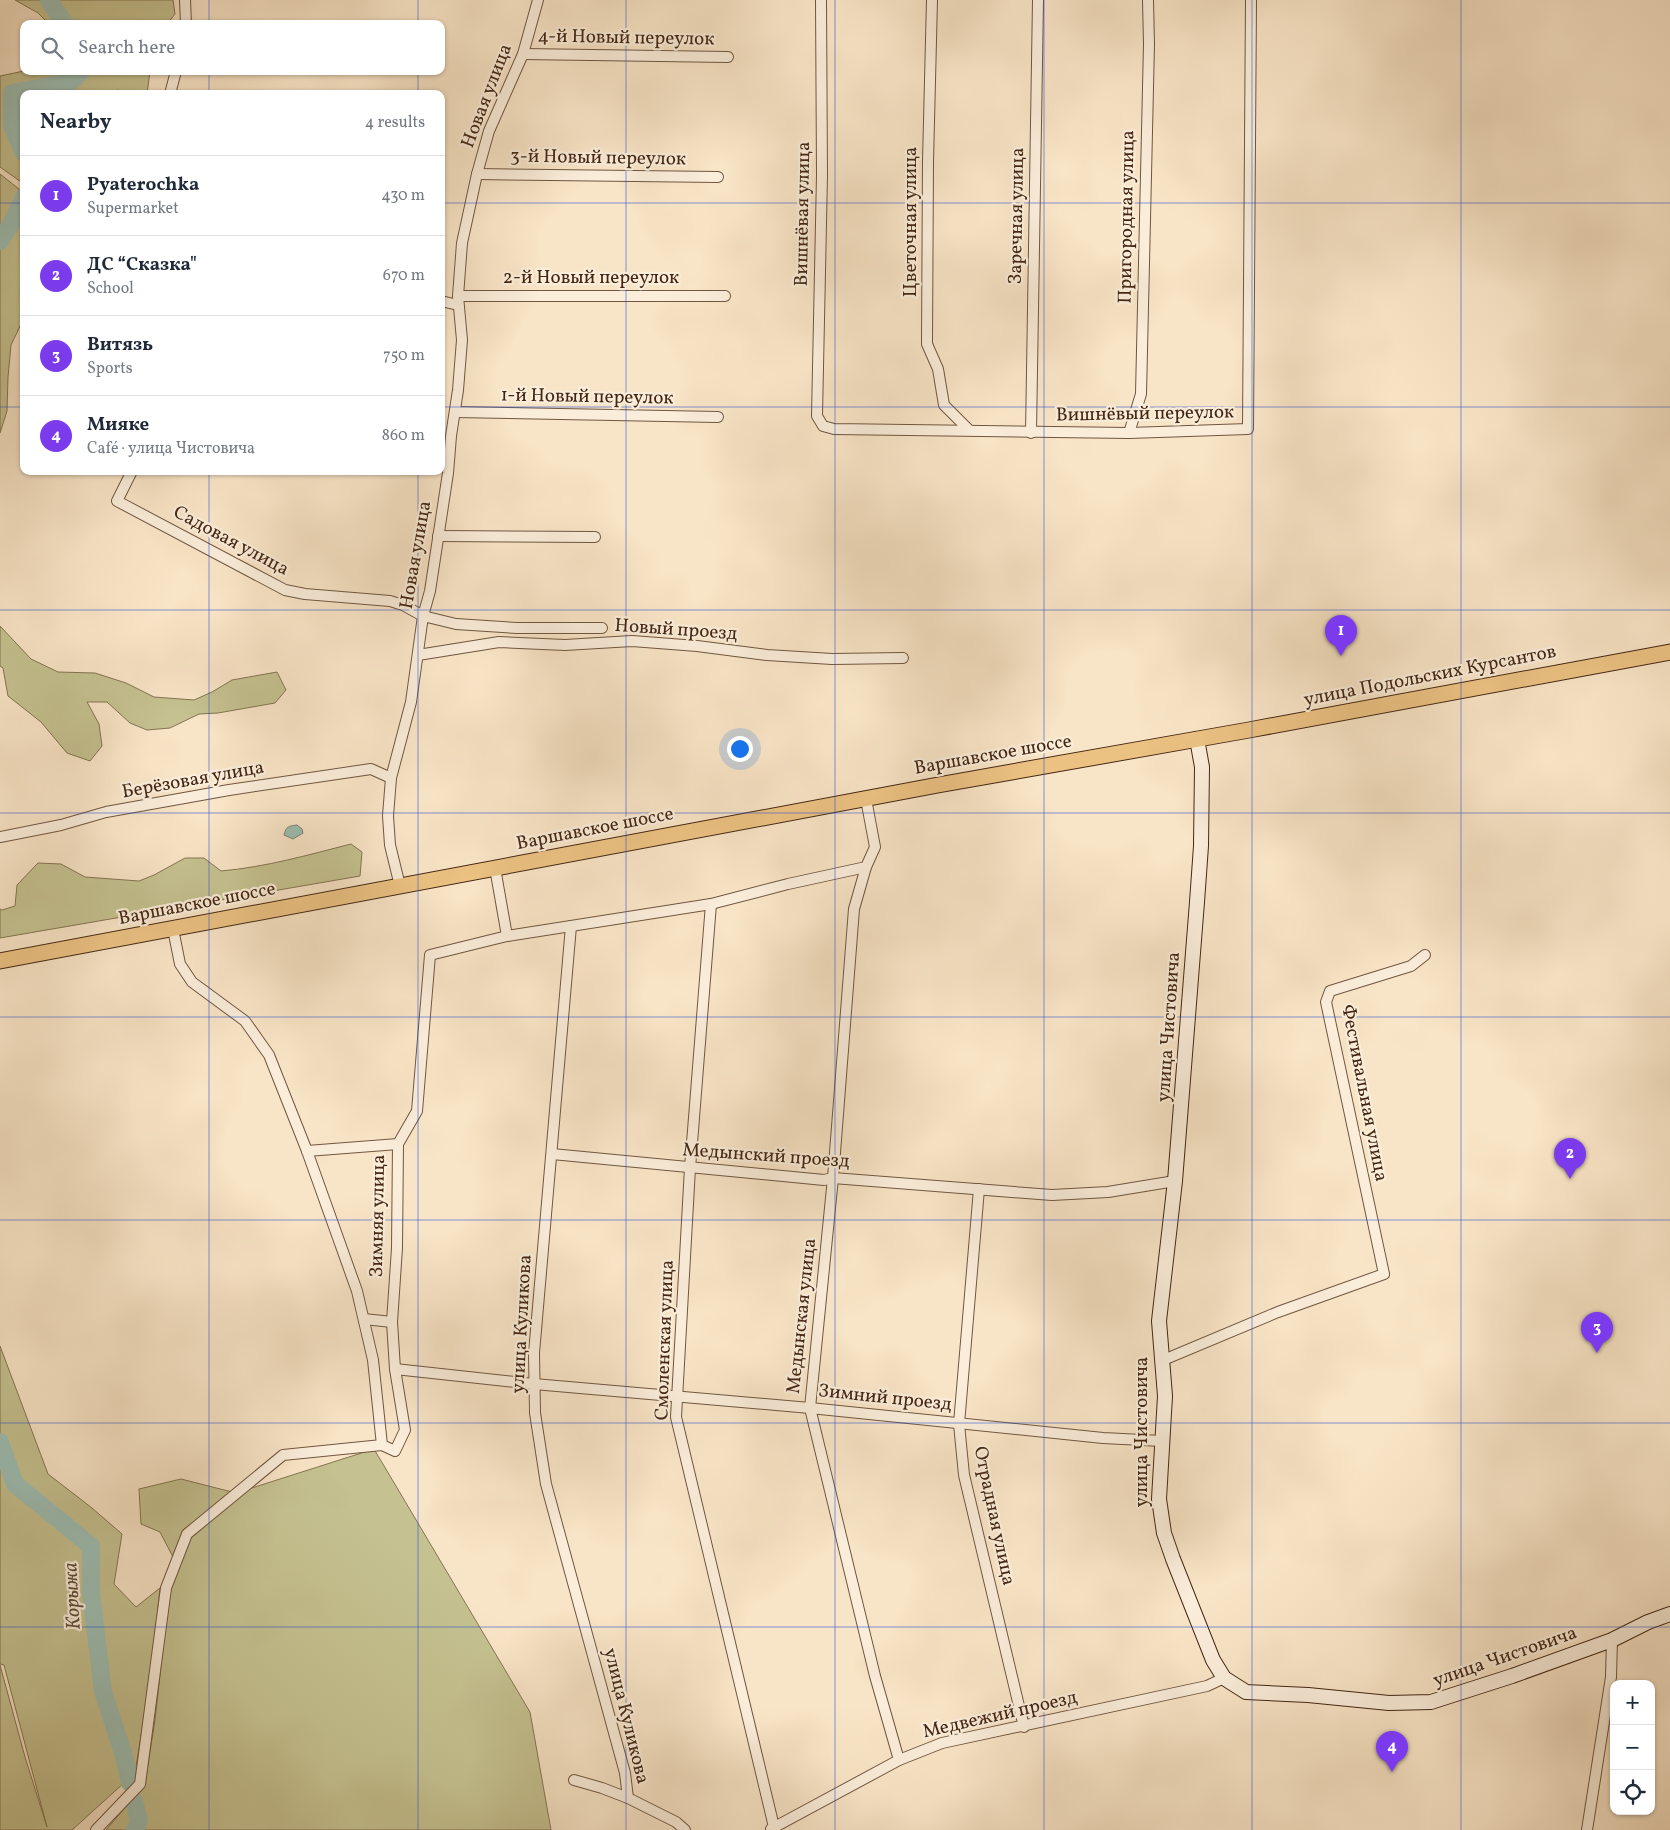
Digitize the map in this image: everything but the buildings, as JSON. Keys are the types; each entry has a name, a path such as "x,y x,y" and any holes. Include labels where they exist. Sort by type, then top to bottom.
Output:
{"main road":[{"name":"улица Подольских Курсантов","path":"1197,740 1670,652"},
{"name":"Варшавское шоссе","path":"0,961 866,799 1197,740"}],"street":[{"path":"185,0 186,20"},
{"name":"Новая улица","path":"400,886 390,845 388,816 391,778 411,702 423,616 430,592 448,473 462,340 458,301 462,243 477,174 489,131 522,54 538,0"},
{"name":"Вишнёвая улица","path":"821,0 822,175 817,416 823,426"},
{"name":"Цветочная улица","path":"932,0 928,161 927,344 938,369 944,405 970,430"},
{"name":"Заречная улица","path":"1031,433 1038,0"},
{"name":"Пригородная улица","path":"1129,433 1141,394 1149,44 1148,0"},
{"name":"Вишнёвый переулок","path":"823,426 834,429 970,430 1031,433 1129,433 1248,429 1251,0"},
{"name":"4-й Новый переулок","path":"522,54 728,57"},
{"path":"171,90 175,75"},
{"name":"3-й Новый переулок","path":"477,174 718,177"},
{"name":"2-й Новый переулок","path":"445,301 725,296"},
{"name":"1-й Новый переулок","path":"455,412 718,417"},
{"name":"Садовая улица","path":"130,475 118,501 278,587 305,594 390,600 423,616"},
{"path":"438,536 595,537"},
{"path":"423,616 456,624 486,627 602,628"},
{"name":"Новый проезд","path":"418,655 499,642 565,645 632,640 767,655 832,659 903,658"},
{"name":"улица Чистовича","path":"1197,740 1202,767 1201,846 1175,1181 1159,1321 1165,1396 1159,1499 1164,1533 1213,1660 1224,1678 1246,1692 1308,1695 1388,1703 1431,1702 1512,1676 1612,1640 1648,1622 1670,1614"},
{"name":"Берёзовая улица","path":"0,837 61,825 106,812 229,790 371,769 391,778"},
{"name":"Медынская улица","path":"866,799 874,847 854,909 833,1178 810,1408 875,1676 899,1760"},
{"path":"495,868 507,936 711,904 788,884 866,867"},
{"name":"Смоленская улица","path":"711,904 690,1168 676,1417 772,1828"},
{"name":"улица Куликова","path":"571,926 534,1353 535,1413 546,1484 625,1773 628,1798 676,1822 685,1830"},
{"path":"96,1830 140,1784 166,1588 187,1534 284,1455 382,1445 373,1360 357,1291 307,1151 269,1055 244,1021 192,982 180,964 173,929"},
{"name":"Зимняя улица","path":"382,1445 396,1451 405,1430 395,1369 392,1322 397,1248 398,1144 417,1111 430,955 507,936"},
{"name":"Фестивальная улица","path":"1162,1361 1270,1316 1384,1274 1326,1002 1330,991 1410,966 1426,954"},
{"path":"307,1151 398,1144"},
{"name":"Медынский проезд","path":"552,1154 824,1180 833,1178 1052,1195 1108,1192 1175,1181"},
{"name":"Отрадная улица","path":"979,1189 959,1424 964,1475 1024,1727"},
{"path":"364,1319 392,1322"},
{"name":"Зимний проезд","path":"395,1369 1103,1438 1162,1441"},
{"path":"1587,1830 1611,1677 1612,1640"},
{"name":"Медвежий проезд","path":"772,1828 899,1760 942,1743 1024,1727 1208,1686 1224,1678"},
{"path":"574,1780 628,1798"}],"shaded area":[{"path":"15,0 173,0 175,14 170,20 45,20 38,13"},
{"path":"20,72 20,75 149,75 148,90 20,90 20,181 0,167 0,76"},
{"path":"0,174 20,190 20,326 11,345 7,411 0,433"},
{"path":"0,626 31,659 58,672 95,673 126,683 154,697 194,700 232,680 277,672 286,690 275,703 218,713 199,714 170,728 147,730 130,723 107,702 87,702 99,724 102,746 90,761 67,753 41,722 8,696 3,668 0,666"},
{"path":"351,844 362,852 360,876 0,938 0,909 15,906 17,885 38,863 61,864 85,877 139,881 185,858 204,858 221,871 271,864"},
{"path":"0,1346 48,1474 122,1534 114,1584 136,1607 160,1588 151,1674 135,1773 72,1830 0,1830 0,1665 25,1757 47,1827 4,1665 0,1664"},
{"path":"374,1449 530,1712 551,1830 106,1830 145,1784 155,1720 173,1557 160,1532 141,1524 139,1489 181,1479 236,1493"}],"water":[{"path":"297,825 302,829 303,833 293,839 284,835 288,827"}],"waterway":[{"name":"Корыжа","path":"49,0 62,20"},
{"name":"Корыжа","path":"28,90 71,82 78,75"},
{"name":"Корыжа","path":"20,92 12,93 12,126 20,144"},
{"name":"Корыжа","path":"0,241 20,206"},
{"name":"Корыжа","path":"0,1442 15,1484 91,1546 91,1593 103,1691 123,1753 130,1783"},
{"name":"Корыжа","path":"134,1801 139,1820 135,1830"}],"place":[{"name":"Pyaterochka","path":"1341,656"},
{"name":"ДС “Сказка\"","path":"1570,1179"},
{"name":"Витязь","path":"1597,1353"},
{"name":"Мияке","path":"1392,1772"}]}
